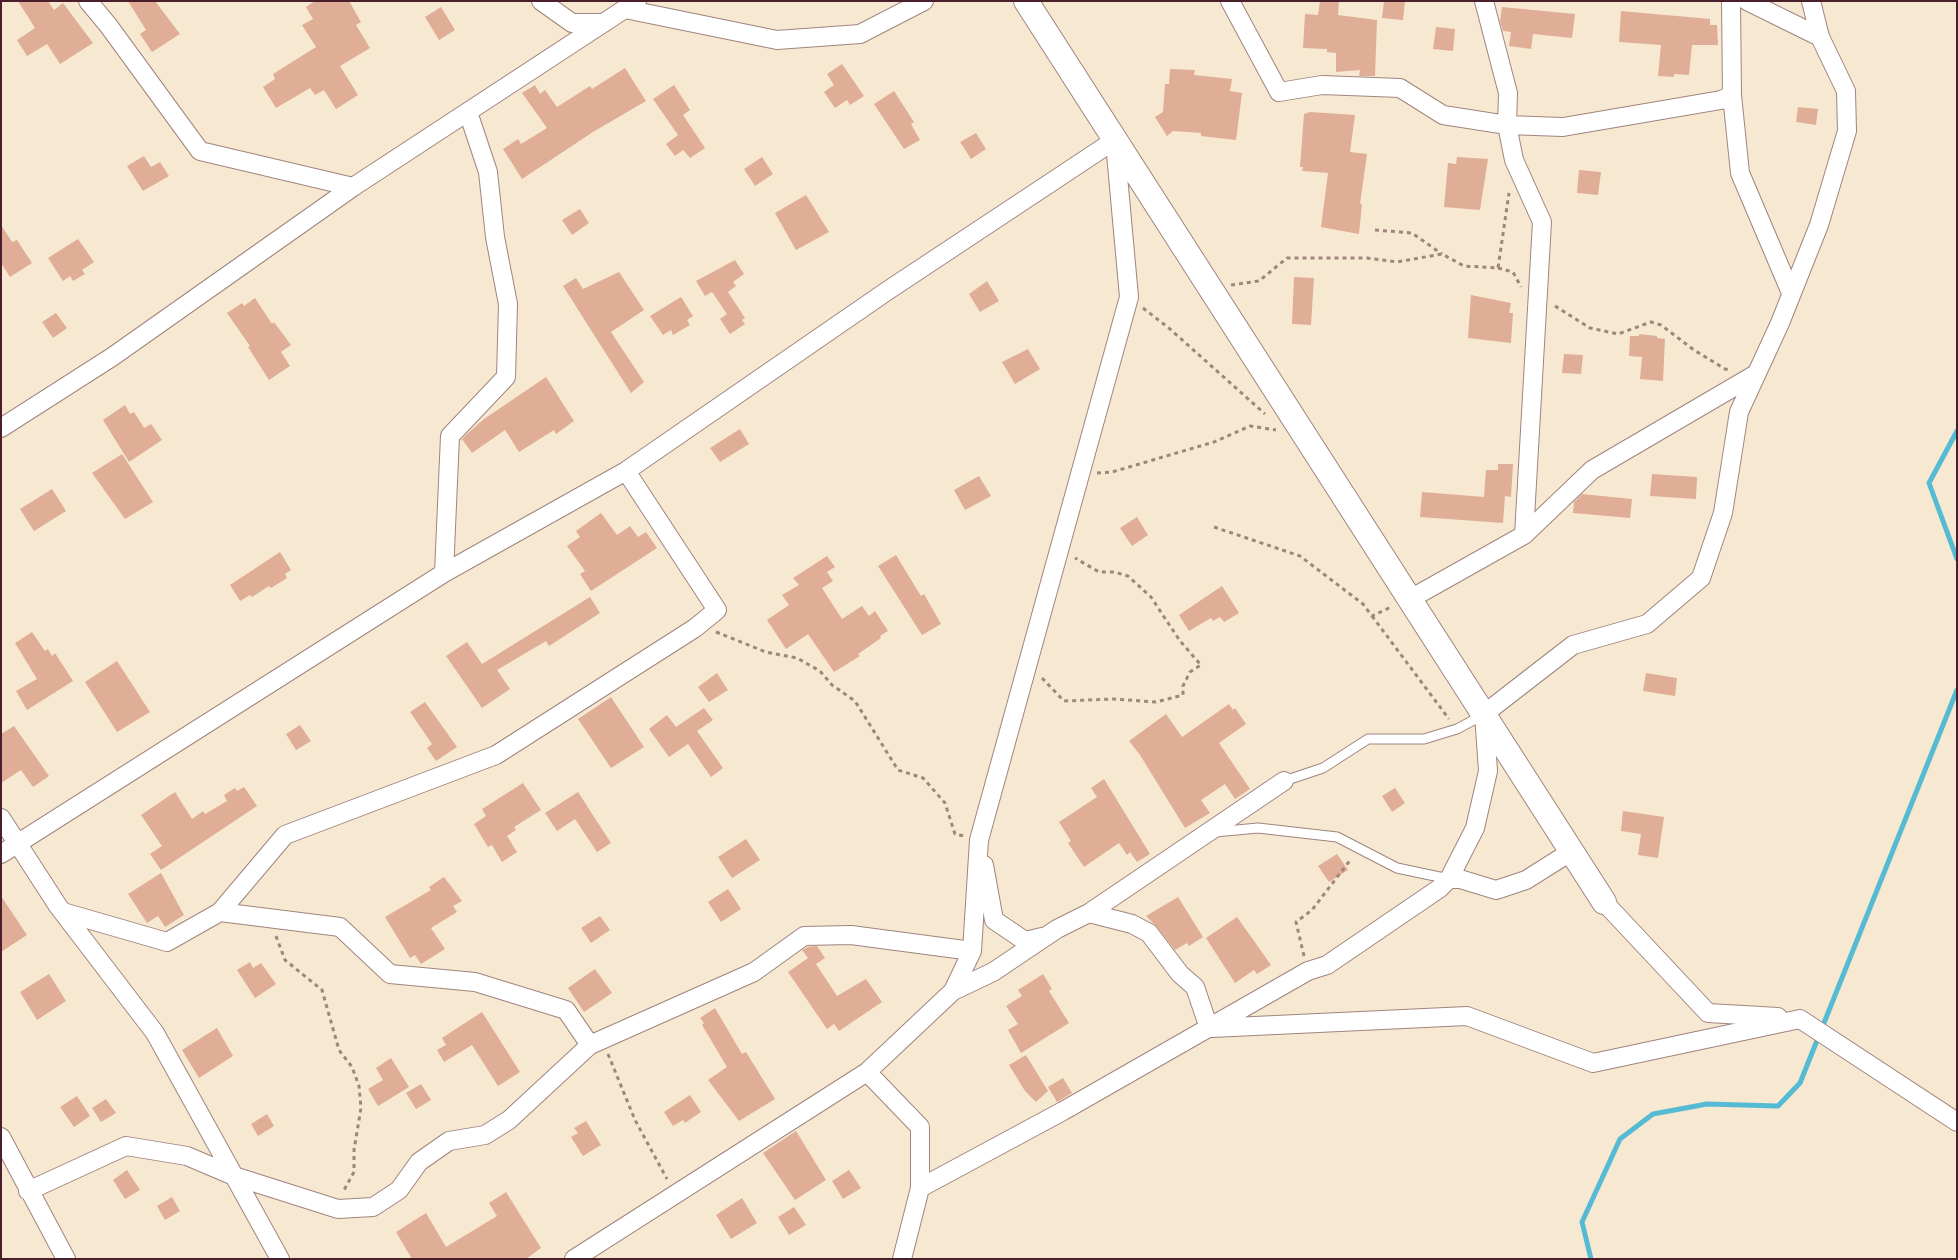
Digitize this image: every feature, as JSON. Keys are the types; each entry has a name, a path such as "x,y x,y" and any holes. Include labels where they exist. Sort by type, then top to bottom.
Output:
{"street":[{"path":"88,1 108,25 200,151 353,187"},
{"path":"541,1 572,23 604,23"},
{"path":"1,428 112,357 353,187 631,5 776,40 860,34 924,1"},
{"path":"1026,1 1604,902 1708,1013 1800,1019 1957,1122"},
{"path":"1230,1 1280,92 1322,85 1400,88 1444,115 1507,126 1563,127 1721,100 1732,95"},
{"path":"1484,1 1508,93 1507,126 1514,160 1542,222 1524,536"},
{"path":"1730,1 1732,95 1740,173 1791,294"},
{"path":"1747,1 1820,37"},
{"path":"1484,714 1573,644 1647,624 1701,578 1723,513 1739,412 1819,225 1847,131 1846,91 1820,37 1811,1"},
{"path":"444,572 450,436 506,377 508,304 496,237 488,172 468,112"},
{"path":"953,991 972,951 979,840 1129,297 1115,140"},
{"path":"1,854 444,572 626,471 887,291 1115,140"},
{"path":"1410,599 1524,536 1592,470 1756,374"},
{"path":"63,912 167,942 220,912 285,835 496,756 695,628 717,610 626,471"},
{"path":"920,1188 1063,1111 1308,971 1327,965 1440,888 1449,879 1475,828 1488,771 1484,714"},
{"path":"574,1259 866,1072 953,991 993,972 1046,936 1089,913 1284,781"},
{"path":"1,818 63,912 155,1033 280,1259"},
{"path":"979,840 994,920 1025,941 1046,936"},
{"path":"1449,879 1460,880 1496,890 1526,880 1572,851"},
{"path":"220,912 340,927 390,974 476,982 566,1010 597,1042"},
{"path":"1089,913 1132,924 1149,933 1180,974 1195,988 1209,1028"},
{"path":"28,1191 126,1146 187,1156 234,1176 338,1209 372,1207 399,1190 419,1162 449,1142 484,1134 509,1120 597,1042 754,972 804,936 851,935 972,951"},
{"path":"1209,1028 1467,1016 1593,1063 1800,1019"},
{"path":"866,1072 920,1127 920,1188 902,1259"},
{"path":"1,1137 58,1256"}],"lane":[{"path":"1284,781 1322,768 1368,739 1424,739 1457,729 1484,714"},
{"path":"1207,833 1258,828 1337,837 1397,868 1449,879"}],"path":[{"path":"1498,268 1514,160"},
{"path":"1376,230 1412,233 1442,254 1464,266 1498,268 1513,272 1525,295 1538,296 1590,328 1618,334 1651,322 1661,325 1725,369 1756,374"},
{"path":"1210,288 1259,281 1287,258 1367,258 1397,262 1442,254"},
{"path":"1129,297 1170,329 1265,414 1276,430"},
{"path":"1080,474 1112,472 1214,442 1250,426 1276,430 1297,428 1307,438"},
{"path":"1214,527 1300,556 1363,604 1457,729"},
{"path":"1028,662 1064,702 1113,699 1156,702 1184,695 1183,686 1190,672 1201,665 1180,640 1151,597 1128,576 1114,572 1099,572 1060,548"},
{"path":"1372,616 1410,599"},
{"path":"695,628 728,636 766,652 810,663 820,671 832,686 855,701 898,770 923,778 940,797 945,803 955,834 979,840"},
{"path":"1308,971 1296,922 1312,910 1359,849"},
{"path":"269,918 285,960 322,990 339,1050 352,1067 359,1086 361,1108 354,1150 354,1172 343,1190 338,1209"},
{"path":"597,1042 613,1069 635,1120 675,1194"}],"building":[{"path":"18,1 48,1 54,10 63,3 93,43 60,64 47,44 27,56 17,40 35,28"},
{"path":"128,1 155,1 180,34 152,52 140,34 146,30"},
{"path":"315,1 349,1 361,22 356,25 370,48 340,66 358,95 336,109 324,90 315,95 310,88 276,108 263,87 275,79 273,74 316,47 302,25 313,19 306,7"},
{"path":"1320,1 1339,1 1338,15 1377,20 1375,76 1359,76 1360,70 1336,72 1336,53 1327,52 1327,49 1303,48 1305,14 1318,15"},
{"path":"1384,1 1405,1 1403,20 1382,18"},
{"path":"441,7 455,30 439,40 425,17"},
{"path":"1502,7 1575,14 1572,38 1533,34 1531,49 1509,46 1511,32 1503,31 1500,21"},
{"path":"1621,11 1710,19 1710,25 1717,25 1718,45 1692,45 1689,75 1674,74 1674,77 1658,76 1661,45 1619,42"},
{"path":"1436,27 1455,29 1453,51 1433,49"},
{"path":"842,64 864,96 850,105 847,100 835,108 824,92 834,85 827,74"},
{"path":"625,68 646,101 593,132 522,179 503,149 518,139 521,144 547,128 522,93 535,85 540,94 545,90 557,107 590,86 592,89"},
{"path":"1170,69 1195,70 1194,75 1232,79 1230,91 1242,93 1236,140 1201,136 1201,133 1173,131 1167,136 1155,117 1163,112 1165,84 1169,84"},
{"path":"674,85 690,110 683,115 705,148 690,158 683,150 675,156 666,144 678,135 653,99"},
{"path":"894,91 914,122 911,124 920,140 904,149 874,104"},
{"path":"1798,107 1818,109 1816,125 1796,122"},
{"path":"1310,112 1355,115 1350,152 1367,154 1360,204 1362,204 1359,234 1321,227 1328,173 1302,171 1303,167 1300,167 1304,114"},
{"path":"976,133 986,149 971,159 960,142"},
{"path":"144,156 151,167 160,162 169,176 143,191 127,166"},
{"path":"762,157 773,174 755,186 744,169"},
{"path":"1457,157 1488,159 1480,210 1444,207 1448,163 1456,164"},
{"path":"1579,170 1601,172 1598,195 1577,193"},
{"path":"806,195 829,232 796,250 775,213"},
{"path":"580,209 589,223 572,235 562,220"},
{"path":"1,225 12,242 17,240 32,263 10,277 1,263"},
{"path":"78,239 94,262 82,270 85,274 73,281 70,276 63,281 48,258"},
{"path":"735,260 744,274 733,282 736,286 728,292 745,318 742,320 745,324 730,334 720,319 727,314 712,292 705,296 696,281"},
{"path":"619,272 644,310 611,332 644,382 631,393 563,286 576,278 583,289"},
{"path":"1294,277 1314,278 1311,325 1292,324"},
{"path":"987,281 999,301 980,312 969,294"},
{"path":"1471,295 1511,303 1509,313 1513,313 1511,343 1468,338"},
{"path":"681,297 693,316 687,320 690,325 673,335 671,330 663,335 650,316"},
{"path":"255,298 272,324 274,322 291,345 281,352 290,366 269,380 248,347 250,346 227,313 242,303 244,306"},
{"path":"56,313 67,328 53,338 42,322"},
{"path":"1639,334 1665,339 1663,381 1640,379 1642,357 1629,356 1630,336 1639,336"},
{"path":"1028,349 1040,369 1015,384 1002,362"},
{"path":"1564,354 1583,355 1581,374 1562,373"},
{"path":"546,377 574,421 556,434 554,430 519,452 505,430 472,453 462,439 484,419"},
{"path":"125,405 130,414 134,412 144,428 151,424 162,440 129,462 103,420"},
{"path":"740,429 749,444 720,462 710,448"},
{"path":"122,454 153,502 125,519 92,473"},
{"path":"1498,464 1513,464 1511,497 1505,496 1503,523 1420,517 1422,492 1484,497 1486,470 1498,470"},
{"path":"1652,474 1697,477 1696,499 1650,496"},
{"path":"979,476 991,496 965,510 954,490"},
{"path":"52,489 66,511 34,531 20,509"},
{"path":"1582,494 1632,499 1630,518 1573,513 1574,502"},
{"path":"601,513 617,535 630,526 638,537 646,532 657,548 591,591 580,574 585,571 567,546 580,537 576,531"},
{"path":"1137,517 1148,535 1132,546 1120,528"},
{"path":"280,552 291,570 285,574 287,578 271,588 269,586 252,597 250,595 240,601 230,585"},
{"path":"896,555 921,596 924,594 941,624 922,635 878,566"},
{"path":"827,556 835,567 827,572 833,581 822,588 842,619 862,606 869,616 875,611 888,631 858,654 860,656 834,672 808,634 786,649 767,620 789,605 782,595 799,585 793,578"},
{"path":"1222,586 1239,613 1224,622 1220,617 1213,621 1211,618 1189,631 1179,615"},
{"path":"590,597 600,613 549,646 546,641 497,670 510,689 482,708 446,656 467,642 482,664"},
{"path":"32,632 45,651 48,649 52,656 55,653 73,681 27,710 16,691 37,679 15,643"},
{"path":"117,661 150,712 117,732 85,682"},
{"path":"717,673 728,690 709,702 698,687"},
{"path":"1646,673 1677,678 1675,696 1643,691"},
{"path":"611,697 644,747 611,768 578,719"},
{"path":"425,702 457,747 436,761 427,748 432,744 410,712"},
{"path":"1229,704 1233,710 1235,708 1246,724 1219,743 1250,789 1235,799 1225,784 1201,800 1210,813 1185,828 1140,755 1129,741 1166,714 1182,737"},
{"path":"704,708 713,720 697,731 723,768 711,777 688,744 669,757 649,729 667,715 676,727"},
{"path":"300,725 311,741 296,750 286,734"},
{"path":"14,726 49,776 33,787 21,770 1,783 1,734"},
{"path":"1104,779 1150,854 1137,862 1130,852 1127,855 1119,843 1084,867 1068,843 1071,841 1059,822 1097,797 1091,788"},
{"path":"523,783 541,810 514,827 516,830 507,836 517,852 502,862 492,845 488,847 474,824 486,816 482,809"},
{"path":"244,787 257,806 161,870 150,854 162,846 141,815 175,792 192,819 203,811 205,814 227,801 224,795 235,788 237,791"},
{"path":"1395,788 1405,803 1392,812 1382,796"},
{"path":"578,792 611,843 597,852 575,819 557,831 545,813"},
{"path":"1623,811 1664,817 1658,858 1638,855 1641,834 1621,831"},
{"path":"746,839 760,860 732,878 718,857"},
{"path":"1337,854 1348,870 1329,882 1318,866"},
{"path":"161,873 184,915 165,927 158,916 147,923 128,894"},
{"path":"444,877 462,901 453,906 457,912 431,928 445,949 421,964 415,955 410,958 385,917 431,890 429,887"},
{"path":"728,889 741,909 721,922 708,902"},
{"path":"1,896 27,935 1,952"},
{"path":"1178,897 1203,937 1189,946 1187,943 1175,950 1146,916"},
{"path":"600,916 610,930 591,943 581,928"},
{"path":"1237,917 1271,965 1257,974 1254,970 1235,983 1206,938"},
{"path":"817,946 825,958 816,964 837,996 866,979 882,1002 839,1031 834,1024 827,1029 788,972 808,958 802,950"},
{"path":"250,962 253,968 261,963 276,984 255,998 237,970"},
{"path":"595,969 612,993 584,1012 568,988"},
{"path":"49,974 66,1001 37,1020 20,992"},
{"path":"1043,974 1052,989 1049,991 1069,1023 1021,1053 1008,1030 1018,1024 1006,1006 1022,996 1018,990"},
{"path":"715,1008 742,1054 746,1052 775,1099 739,1121 708,1080 727,1067 702,1025 704,1023 700,1018"},
{"path":"482,1012 520,1072 498,1086 472,1045 444,1062 437,1050 446,1045 442,1038"},
{"path":"217,1028 233,1056 199,1078 182,1050"},
{"path":"1026,1055 1048,1091 1036,1102 1025,1091 1009,1065"},
{"path":"391,1058 409,1087 378,1106 368,1089 383,1080 376,1068"},
{"path":"1063,1078 1072,1093 1057,1102 1048,1087"},
{"path":"421,1084 431,1100 416,1109 406,1093"},
{"path":"690,1095 701,1112 685,1123 683,1120 673,1126 664,1112"},
{"path":"77,1096 90,1116 74,1127 60,1107"},
{"path":"106,1099 116,1113 101,1122 92,1108"},
{"path":"267,1114 274,1126 258,1136 251,1124"},
{"path":"586,1121 601,1145 583,1156 571,1137 578,1133 574,1128"},
{"path":"796,1131 826,1180 795,1200 763,1153"},
{"path":"127,1170 140,1190 125,1199 113,1180"},
{"path":"849,1170 861,1188 843,1199 832,1181"},
{"path":"506,1192 541,1248 526,1259 412,1259 396,1232 426,1213 446,1247 497,1216 489,1203"},
{"path":"172,1197 180,1211 165,1220 157,1206"},
{"path":"742,1198 757,1223 731,1239 716,1215"},
{"path":"794,1207 806,1225 789,1235 778,1217"}],"waterway":[{"path":"1957,431 1929,483 1957,559"},
{"path":"1591,1259 1582,1222 1620,1139 1653,1114 1707,1104 1778,1106 1800,1083 1957,690"}]}
